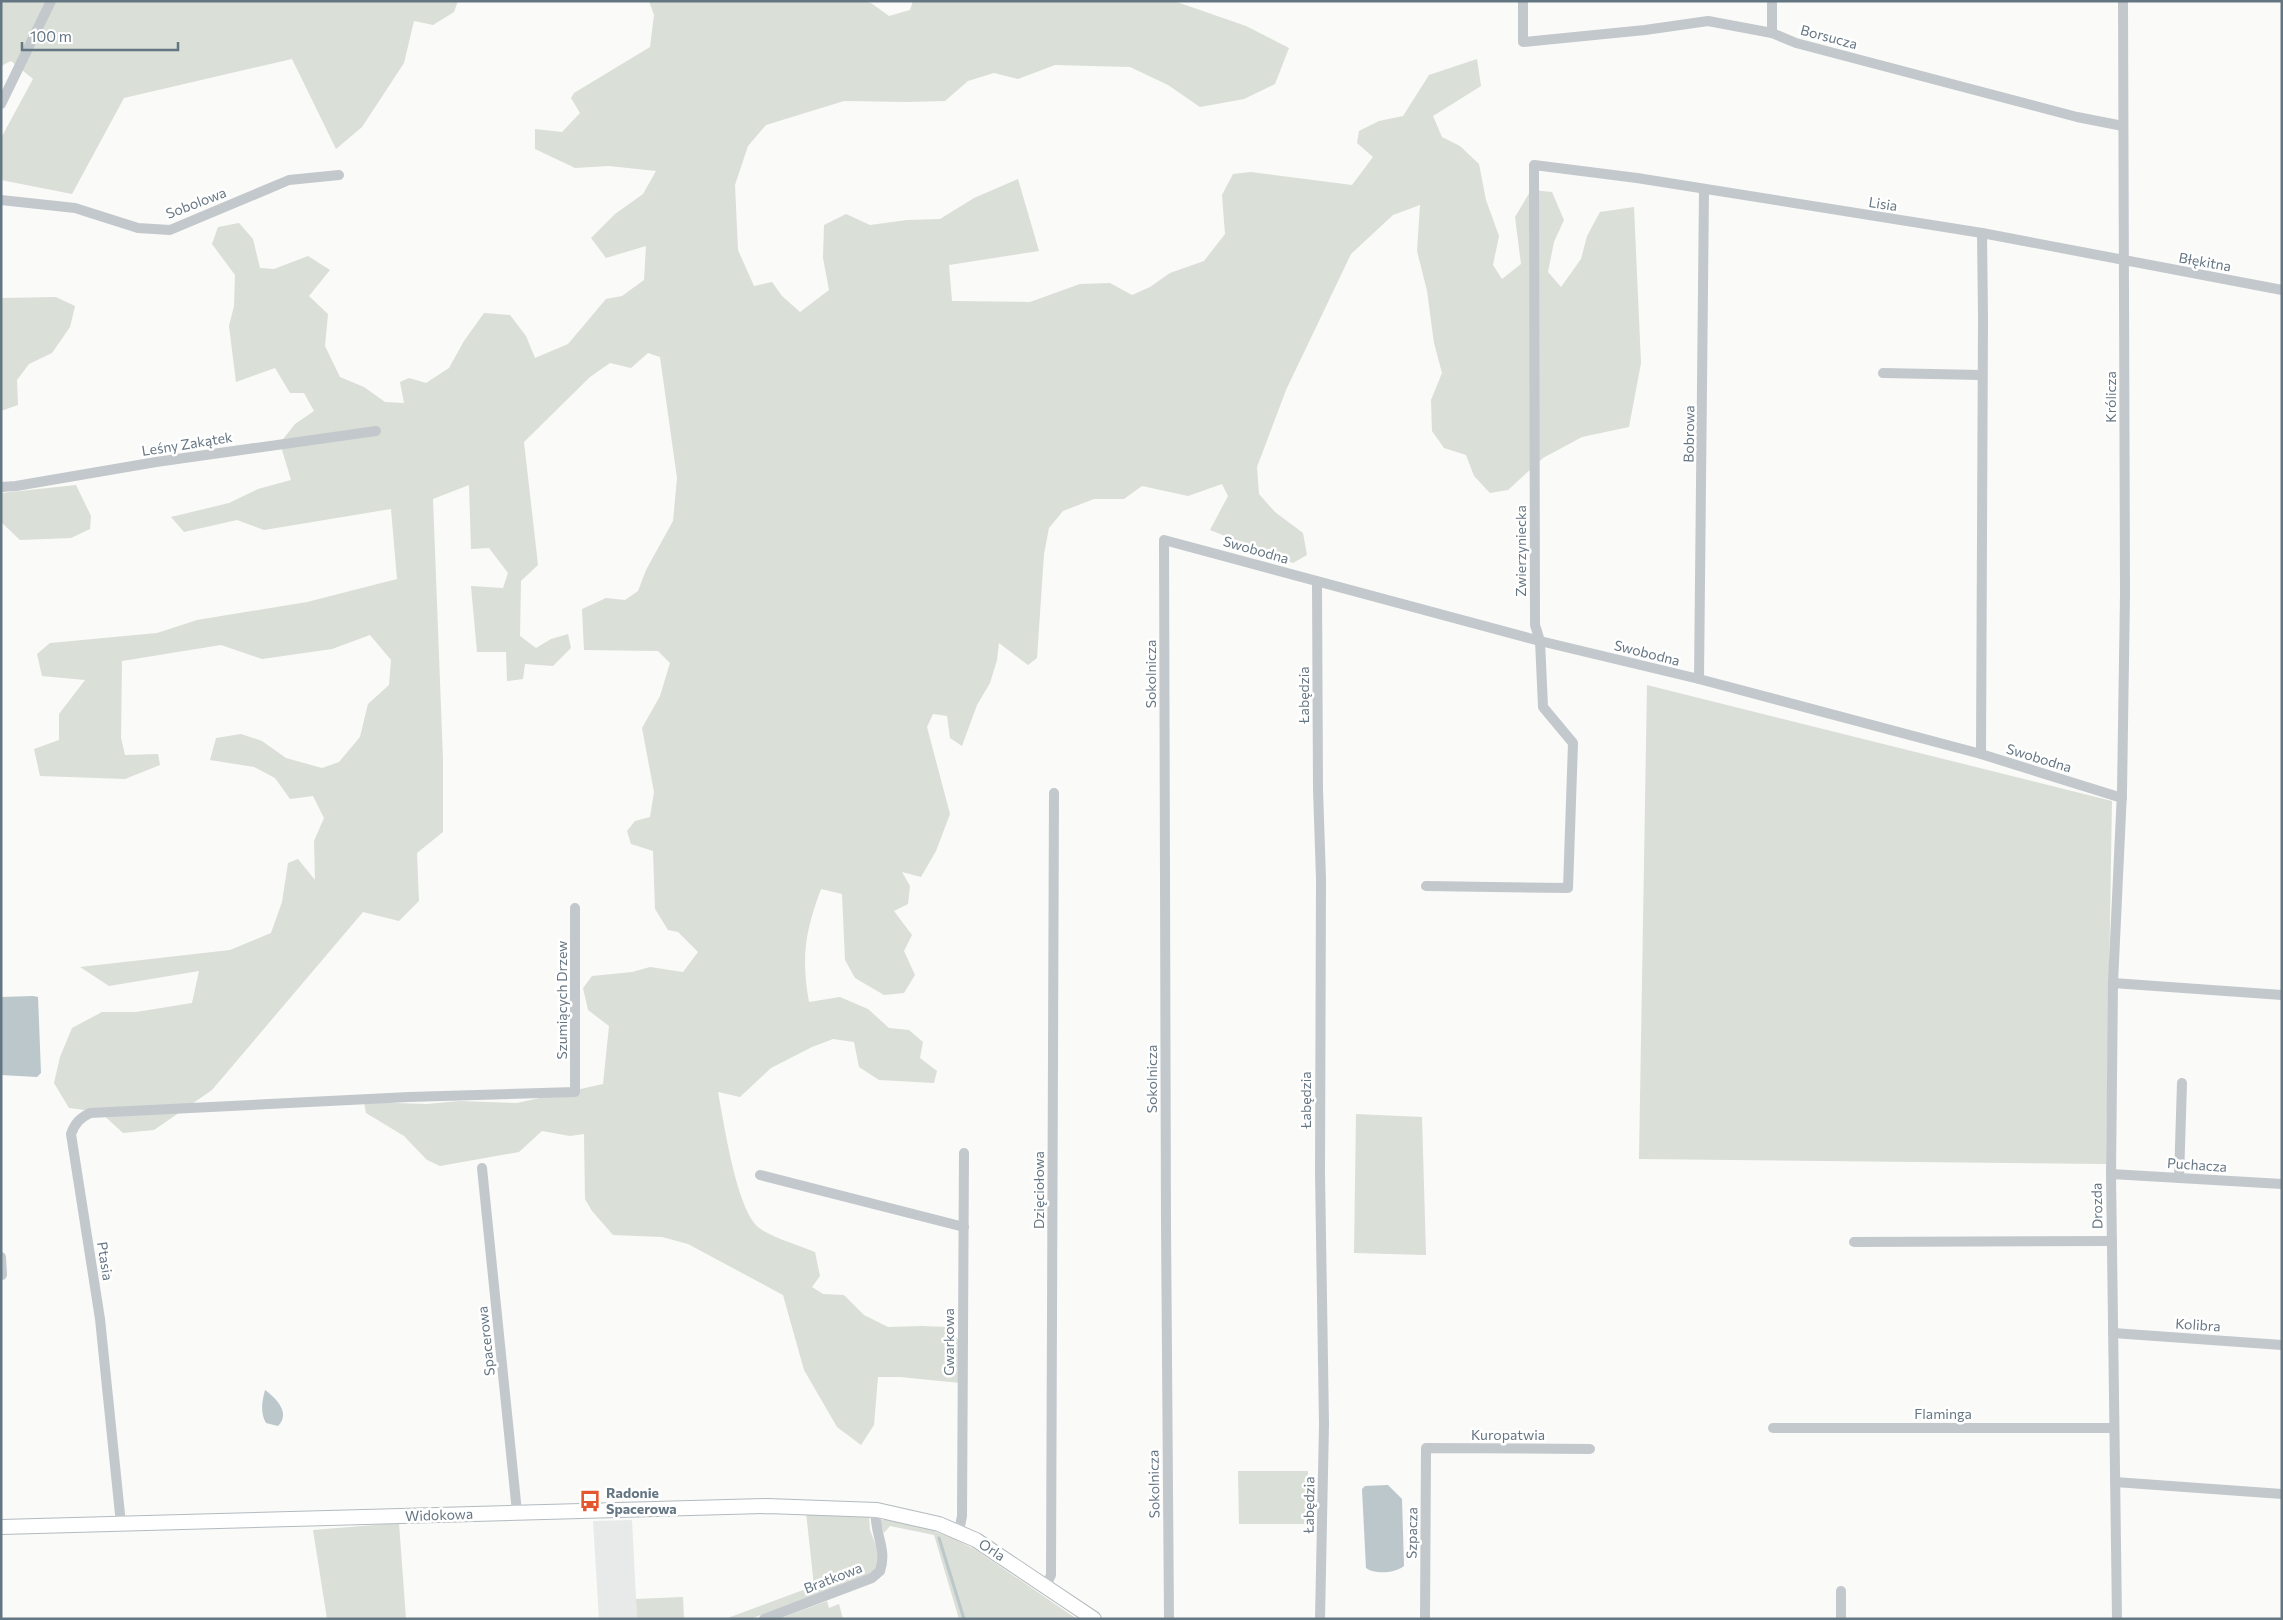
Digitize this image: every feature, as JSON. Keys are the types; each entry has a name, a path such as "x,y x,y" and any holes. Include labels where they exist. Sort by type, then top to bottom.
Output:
{"street":[{"path":"1,104 51,1"},
{"name":"Borsucza","path":"1523,1 1523,42 1645,30 1708,21 1772,33 1796,43 2011,100 2123,126"},
{"path":"1772,1 1772,33"},
{"name":"Królicza","path":"2122,795 2125,594 2123,1"},
{"name":"Zwierzyniecka","path":"1426,886 1568,888 1573,742 1543,707 1540,641 1535,625 1534,165 1638,178"},
{"name":"Sobolowa","path":"1,200 75,208 138,228 170,230 289,180 339,175"},
{"name":"Lisia","path":"1638,178 1982,233 2124,261"},
{"name":"Bobrowa","path":"1699,680 1704,190"},
{"path":"1981,754 1982,233"},
{"name":"Błękitna","path":"2124,261 2282,290"},
{"path":"1883,373 1981,374"},
{"name":"Leśny Zakątek","path":"1,487 376,430"},
{"name":"Swobodna","path":"1164,540 1540,641 1699,680 1981,754 2122,795"},
{"name":"Sokolnicza","path":"1164,540 1169,1619"},
{"name":"Łabędzia","path":"1317,582 1318,779 1321,879 1320,1173 1324,1424 1320,1619"},
{"name":"Dzięciołowa","path":"1046,1586 1051,1575 1054,793"},
{"name":"Drozda","path":"2117,1619 2111,1174 2113,983 2122,795"},
{"name":"Szumiących Drzew","path":"575,908 575,1092"},
{"path":"2113,983 2282,995"},
{"path":"2179,1178 2182,1083"},
{"name":"Ptasia","path":"121,1524 100,1319 71,1134 74,1125 80,1118 90,1113 409,1097 575,1092"},
{"name":"Gwarkowa","path":"959,1531 962,1516 964,1153"},
{"name":"Spacerowa","path":"482,1168 517,1512"},
{"name":"Puchacza","path":"2111,1174 2282,1184"},
{"path":"760,1175 964,1227"},
{"path":"1854,1242 2112,1242"},
{"path":"1,1257 2,1275"},
{"name":"Kolibra","path":"2113,1333 2282,1345"},
{"name":"Flaminga","path":"1773,1428 2114,1428"},
{"name":"Kuropatwia","path":"1426,1448 1590,1449"},
{"name":"Szpacza","path":"1425,1619 1426,1448"},
{"path":"2116,1482 2282,1494"},
{"name":"Widokowa","path":"1,1527 767,1506 849,1507 877,1510"},
{"name":"Orla","path":"877,1510 919,1518 959,1531 993,1550 1094,1619"},
{"name":"Bratkowa","path":"764,1619 872,1578 880,1571 883,1552 874,1522 877,1510"},
{"path":"1841,1591 1841,1619"}],"shaded area":[{"path":"1,1 458,1 454,12 433,25 414,21 404,63 362,127 336,149 292,59 124,98 72,194 1,180 1,138 33,79 11,61 1,66"},
{"path":"649,1 864,1 871,3 889,16 910,10 913,1 1174,1 1246,26 1289,48 1275,84 1244,99 1200,107 1168,85 1130,67 1055,65 1018,79 994,73 968,81 945,101 844,101 766,125 748,146 735,185 738,250 754,286 772,282 782,296 800,312 829,290 823,258 824,225 846,214 870,225 907,220 940,219 974,198 1018,179 1039,251 949,265 952,301 1030,302 1080,284 1110,283 1132,295 1150,287 1170,273 1204,261 1225,234 1222,195 1233,174 1251,172 1352,185 1373,157 1357,143 1359,131 1379,121 1403,116 1429,75 1477,59 1481,86 1433,116 1442,137 1460,146 1479,164 1486,200 1499,236 1493,265 1502,279 1521,264 1515,217 1531,190 1552,192 1564,220 1554,242 1548,272 1561,287 1581,259 1587,236 1600,212 1634,207 1641,363 1629,427 1582,437 1543,458 1508,490 1490,493 1474,476 1466,455 1444,448 1432,431 1431,400 1442,373 1434,343 1427,291 1417,251 1420,205 1393,215 1351,254 1286,390 1257,467 1259,494 1275,512 1303,533 1307,555 1293,563 1210,530 1228,496 1222,484 1188,496 1142,486 1124,499 1094,499 1063,511 1049,528 1044,554 1037,658 1028,665 999,643 997,660 990,683 977,705 962,746 950,738 947,716 933,714 927,727 950,814 936,851 921,877 902,872 910,886 908,904 894,911 912,935 904,951 915,975 904,993 884,995 855,978 845,960 842,894 821,889 811,918 806,945 805,971 809,1002 840,997 868,1009 889,1028 909,1030 923,1042 920,1058 937,1071 934,1083 879,1080 859,1067 854,1042 833,1039 812,1047 771,1068 740,1097 718,1092 727,1143 737,1184 750,1217 763,1230 815,1252 820,1276 812,1287 823,1294 844,1295 864,1315 888,1327 948,1327 961,1343 960,1383 900,1377 878,1377 874,1425 861,1445 837,1427 804,1370 783,1295 688,1244 662,1237 613,1235 592,1211 585,1199 584,1134 570,1136 542,1131 519,1152 440,1166 427,1160 404,1136 366,1113 364,1102 427,1104 459,1101 517,1103 603,1084 609,1026 588,1010 583,988 592,976 632,972 650,967 683,972 698,952 678,932 668,930 655,909 653,851 631,844 627,831 635,821 650,817 654,792 642,728 660,696 670,663 658,651 584,650 582,609 606,598 625,600 638,591 646,570 673,521 677,478 660,357 648,353 631,368 610,363 590,377 524,442 538,565 521,581 520,636 536,648 551,639 568,634 571,648 553,666 525,664 523,679 507,681 506,652 477,652 471,586 503,588 508,573 489,548 471,549 469,485 433,499 443,760 443,832 417,853 419,901 399,921 363,912 212,1090 154,1130 123,1133 100,1112 69,1108 54,1083 60,1057 72,1028 102,1012 136,1012 192,1003 199,971 109,986 80,967 230,950 271,933 282,902 288,863 298,859 315,880 314,841 324,818 313,796 290,799 275,778 254,767 210,760 216,738 241,734 262,741 286,758 322,768 339,762 360,737 368,704 389,685 391,660 370,635 332,649 262,659 221,645 122,661 121,738 125,755 158,754 160,765 125,779 40,776 34,749 59,740 59,714 85,680 42,676 37,654 50,643 157,633 197,620 307,602 397,579 391,509 264,530 237,520 184,532 171,517 229,503 258,489 291,480 280,443 295,424 314,411 304,393 290,393 275,368 236,382 229,326 234,306 235,275 212,244 218,227 239,223 253,239 260,268 274,269 308,256 330,270 309,296 328,314 325,346 340,377 364,387 385,402 404,403 400,382 409,378 426,383 449,368 464,341 484,313 510,315 526,336 535,358 568,344 606,299 622,296 644,280 646,246 606,258 591,238 615,214 643,194 656,171 609,166 575,168 535,149 535,129 562,132 580,113 571,98 574,93 650,47 654,15"},
{"path":"56,297 75,306 70,327 52,353 29,364 17,380 18,405 1,411 1,298"},
{"path":"76,485 91,516 90,529 71,538 20,540 1,522 1,493"},
{"path":"1647,685 2112,801 2106,1164 1639,1159"},
{"path":"1,997 38,997 41,1073 37,1077 1,1075"},
{"path":"1356,1114 1422,1117 1426,1255 1354,1253"},
{"path":"265,1390 281,1406 283,1416 278,1426 266,1423 264,1419 262,1407"},
{"path":"1238,1471 1308,1471 1308,1524 1239,1524"},
{"path":"1388,1485 1402,1499 1404,1566 1396,1570 1374,1572 1366,1568 1362,1489 1365,1486"},
{"path":"806,1512 869,1516 870,1530 880,1556 875,1572 750,1619 725,1619 814,1586"},
{"path":"632,1520 637,1619 599,1619 593,1521"},
{"path":"879,1520 903,1520 953,1538 976,1550 1077,1619 959,1619 934,1535 890,1526 884,1533"},
{"path":"399,1523 406,1619 327,1619 313,1530"},
{"path":"683,1597 684,1619 637,1619 636,1599"},
{"path":"827,1601 829,1608 839,1604 843,1619 778,1619"}],"waterway":[{"path":"939,1538 964,1619"}],"place":[{"name":"Radonie Spacerowa","path":"590,1501"}]}
